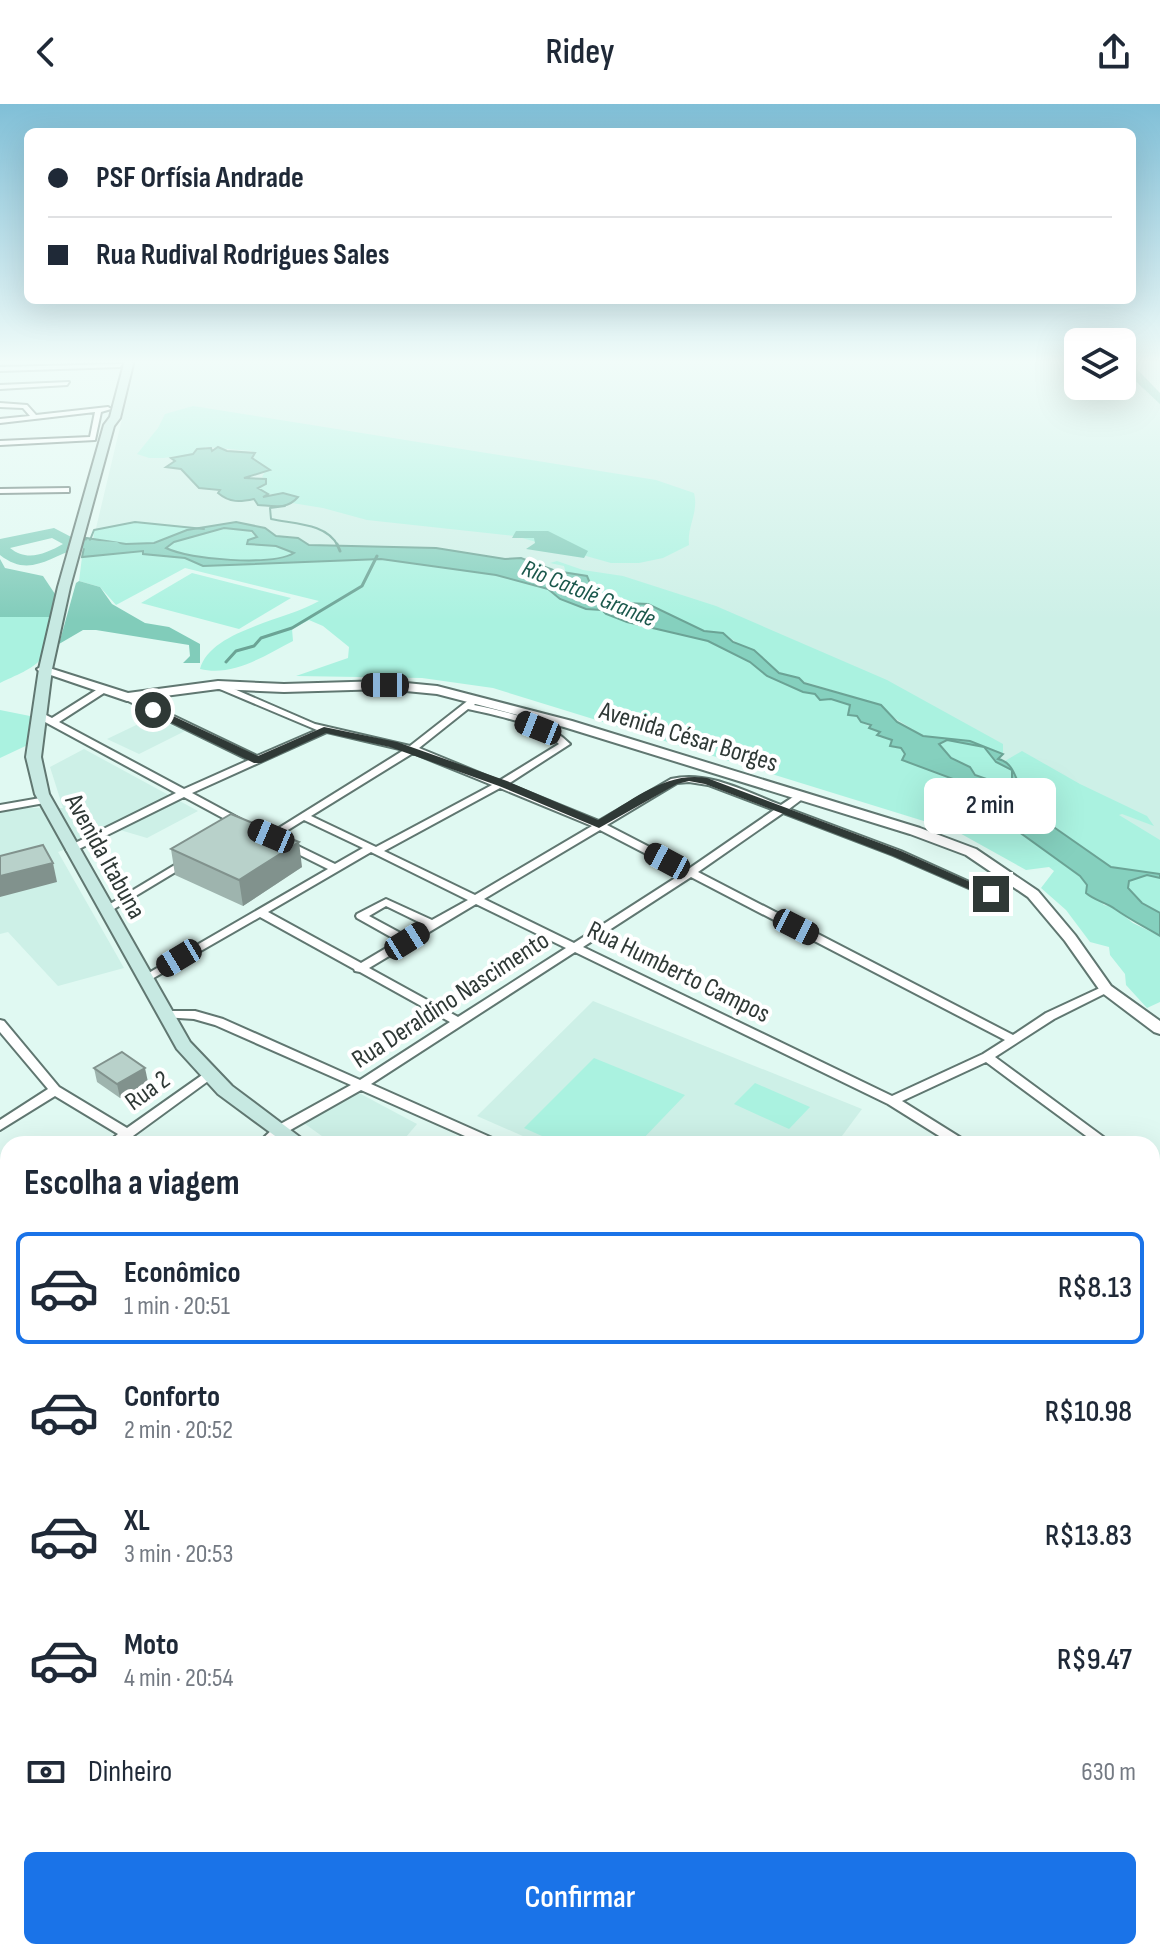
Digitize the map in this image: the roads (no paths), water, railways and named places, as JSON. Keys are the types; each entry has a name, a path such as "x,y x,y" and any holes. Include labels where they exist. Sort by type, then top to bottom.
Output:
{"main road":[{"name":"Avenida Itabuna","path":"103,447 43,669 45,718 35,767 46,800 71,849 183,1045 209,1076 288,1136"}],"street":[{"path":"0,491 66,490"},
{"path":"43,669 127,697 257,760"},
{"path":"218,685 324,730 412,749 503,783 599,825 1014,1040"},
{"name":"Avenida César Borges","path":"127,697 218,685 408,687 472,702 802,795 936,838 991,863 1033,894 1106,989 1160,1029"},
{"path":"45,718 104,689"},
{"path":"146,978 335,868 503,783 565,744 554,735 472,702 412,749 271,836"},
{"path":"45,718 244,825 229,835"},
{"path":"71,849 182,794 324,730"},
{"path":"359,969 674,781 689,778 707,781 897,853 991,894"},
{"name":"Rua Deraldino Nascimento","path":"273,1136 361,1085 690,873 802,795"},
{"path":"0,808 46,800"},
{"name":"Rua Humberto Campos","path":"304,816 892,1101 948,1136"},
{"path":"258,831 335,868"},
{"path":"105,910 205,850"},
{"path":"407,941 361,916 386,902 433,925"},
{"path":"262,913 458,1022"},
{"path":"892,1101 987,1057 1050,1016 1106,989"},
{"path":"167,1014 195,1015 219,1022 476,1136"},
{"path":"1,1028 55,1090 127,1134"},
{"path":"987,1057 1095,1136"},
{"name":"Rua 2","path":"124,1136 209,1076"},
{"path":"0,1126 55,1090"}],"water":[{"path":"218,447 227,451 255,453 252,458 270,470 244,478 266,479 266,484 258,488 268,494 263,497 283,493 298,497 280,506 258,505 254,499 231,500 218,493 220,490 199,488 181,469 166,467 175,461 171,458 193,454 197,449 211,448 212,451"},
{"path":"236,522 265,528 276,536 298,538 309,545 436,548 505,559 521,558 556,571 587,576 594,593 614,596 625,603 648,604 704,631 723,633 733,642 754,650 779,673 881,705 897,722 923,736 970,741 1003,754 998,759 1012,770 996,762 984,747 947,740 939,744 951,758 970,767 975,775 1001,784 1021,807 1033,808 1014,792 1017,789 1012,784 1012,770 1021,789 1018,792 1032,799 1035,814 1111,867 1160,874 1160,878 1147,875 1129,881 1128,888 1142,903 1160,913 1160,936 1089,896 1086,893 1087,885 1080,876 979,803 956,780 902,760 905,754 901,748 890,746 892,740 877,735 880,732 869,728 871,725 861,722 857,716 848,715 850,705 831,699 820,700 815,694 767,676 750,662 708,641 627,622 602,610 586,609 560,599 548,589 496,575 381,559 203,566 185,558 143,554 143,551 82,557 86,538 126,544 154,543 187,530","holes":["224,528 252,531 257,537 248,540 247,544 276,546 294,553 268,559 231,560 193,556 166,548 174,542"]}],"waterway":[{"path":"285,506 270,508 271,519 318,529 333,538 338,545"},
{"path":"90,540 94,530 135,522 204,529"},
{"name":"Rio Catolé Grande","path":"0,544 54,533 74,544"},
{"name":"Rio Catolé Grande","path":"5,544 1,548 9,555 27,561 47,557 74,544"},
{"name":"Rio Catolé Grande","path":"74,544 117,547"},
{"name":"Rio Catolé Grande","path":"338,545 340,551"},
{"path":"226,662 236,651 254,646 261,638 292,628 362,586 377,556"}]}
